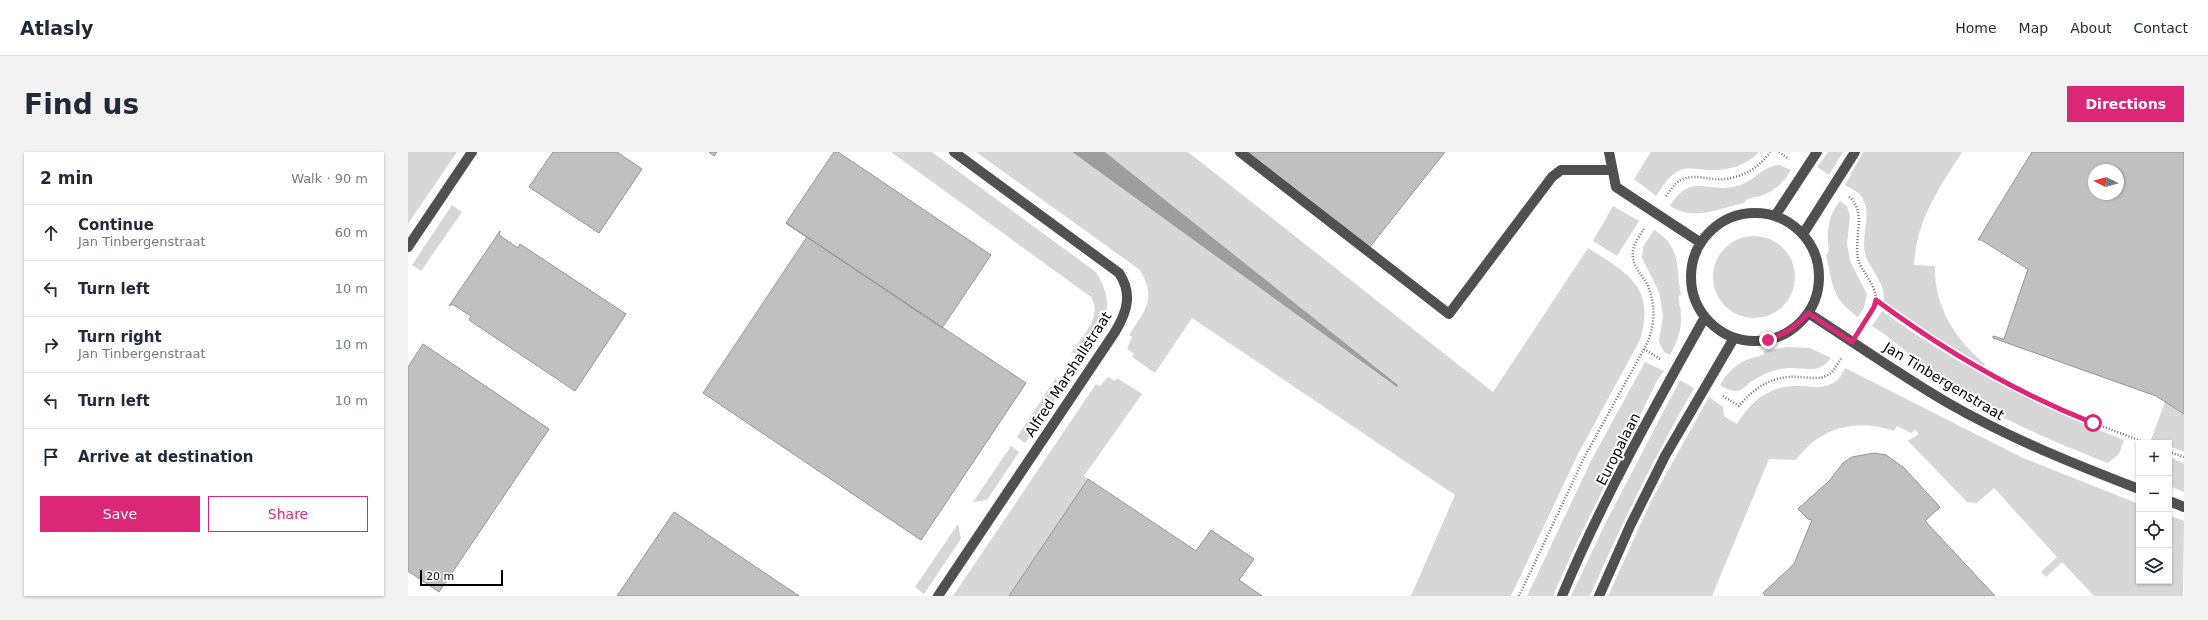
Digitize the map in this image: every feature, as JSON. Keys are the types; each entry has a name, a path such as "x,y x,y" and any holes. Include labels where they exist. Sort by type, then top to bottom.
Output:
{"street":[{"path":"408,247 472,152"},
{"name":"Alfred Marshallstraat","path":"938,596 1115,332 1128,303 1126,286 1119,273 954,152"},
{"path":"1240,152 1449,314 1552,177 1561,170 1612,170"},
{"path":"1775,216 1817,152"},
{"path":"1803,234 1855,152"},
{"path":"1608,153 1616,188 1701,243"},
{"path":"1758,213 1775,216 1785,220 1803,234 1811,246 1819,273 1819,287 1808,313 1797,326 1783,335 1768,340 1751,341 1734,338 1724,333 1705,318 1697,304 1692,289 1691,273 1694,258 1701,243 1711,230 1726,220 1741,214 1758,213"},
{"name":"Jan Tinbergenstraat","path":"1808,313 1948,403 1994,428 2060,459 2136,488"},
{"name":"Europalaan","path":"1562,596 1597,521 1677,368 1705,318"},
{"path":"1599,596 1630,526 1665,456 1734,338"},
{"path":"2172,502 2184,506"}],"path":[{"path":"1519,596 1585,456 1644,349 1652,330 1653,303 1646,284 1635,266 1633,251 1638,238 1675,184 1682,179 1692,177 1720,179 1736,177 1757,166 1770,152"},
{"path":"1779,152 1806,169"},
{"path":"1706,386 1739,406 1755,389 1774,380 1788,377 1820,378 1827,376 1833,372 1852,342 1874,307 1876,300 1874,291 1858,258 1856,244 1859,222 1856,206 1851,198 1832,187"},
{"name":"Jan Tinbergenstraat","path":"1876,300 1918,331 2002,381 2071,414 2138,440"},
{"path":"1644,349 1677,368"},
{"path":"2172,453 2184,458"}],"shaded area":[{"path":"408,152 457,152 408,224"},
{"path":"891,152 932,152 1096,272 1106,295 1106,314 1103,324 1085,353 1071,353 1085,334 1093,319 1094,304 1091,297"},
{"path":"976,152 1072,152 1398,385 1105,152 1188,152 1493,392 1588,248 1615,265 1626,274 1635,283 1641,294 1644,306 1644,322 1640,340 1577,456 1511,596 1411,596 1455,495 1192,318 1155,373 1132,357 1134,354 1127,349 1132,337 1129,335 1144,312 1148,297 1148,289 1140,270"},
{"path":"1072,152 1105,152 1398,385 1397,387"},
{"path":"1651,152 1759,152 1741,165 1728,169 1689,169 1678,171 1668,179 1656,196 1634,179"},
{"path":"1828,152 1843,152 1829,175 1817,167"},
{"path":"1863,152 1962,152 1937,192 1924,219 1919,234 1914,265 1935,266 1938,295 1948,321 1964,344 1985,364 1984,366 1936,337 1884,301 1884,294 1880,282 1865,253 1864,240 1867,214 1863,198 1859,193 1845,185"},
{"path":"1779,165 1791,170 1785,179 1770,192 1748,199 1744,203 1698,213 1679,211 1670,206 1678,195 1693,186 1729,188 1746,183 1769,167"},
{"path":"1840,201 1847,206 1850,216 1847,244 1850,261 1867,294 1864,308 1858,317 1843,304 1834,290 1826,255 1829,251 1828,231 1830,218"},
{"path":"452,205 462,212 421,271 412,265"},
{"path":"1613,206 1639,221 1617,256 1593,241"},
{"path":"1654,230 1670,244 1674,251 1681,295 1679,296 1681,312 1680,331 1670,355 1664,352 1659,342 1663,316 1659,292 1642,258 1643,247"},
{"path":"1754,236 1770,239 1783,248 1792,261 1795,277 1792,293 1783,306 1770,315 1754,318 1738,315 1725,306 1716,293 1713,277 1716,261 1725,248 1738,239"},
{"path":"1882,311 1910,331 1969,367 2029,399 2060,414 2124,440 2119,454 2108,463 2008,420 1951,388 1931,374 1893,340 1872,326"},
{"path":"1787,347 1810,348 1831,358 1826,364 1815,369 1788,368 1769,372 1737,391 1730,390 1720,385 1729,373 1740,363 1764,354 1764,351"},
{"path":"1645,362 1664,371 1658,379 1577,542 1553,596 1527,596 1593,457"},
{"path":"1845,368 2021,457 2136,503 2136,584 2172,584 2172,516 2184,521 2183,596 2094,596 2062,562 2046,577 2041,572 2057,557 1994,488 1977,503 1967,502 1908,441 1919,434 1915,430 1911,433 1897,426 1894,431 1866,425 1840,428 1828,433 1816,440 1796,460 1769,459 1712,596 1608,596 1651,501 1709,397 1723,407 1724,416 1737,424 1756,400 1772,391 1792,386 1826,386 1833,383 1840,377"},
{"path":"1108,377 1115,381 1117,378 1142,394 1084,476 1088,479 1009,596 953,596 1096,384 1100,386"},
{"path":"1056,378 1059,393 1025,443 1017,437"},
{"path":"1680,380 1694,388 1639,490 1590,596 1571,596 1606,522"},
{"path":"2165,402 2184,414 2184,452 2172,447 2172,440 2151,440"},
{"path":"1011,446 1019,452 987,500 973,502"},
{"path":"2172,458 2184,463 2184,492 2172,487"},
{"path":"958,524 961,539 924,594 915,587"}],"building":[{"path":"553,152 617,152 642,169 599,233 529,187"},
{"path":"709,152 717,152 714,156"},
{"path":"834,152 838,152 991,255 942,328 786,223"},
{"path":"1247,152 1445,152 1369,248"},
{"path":"2032,152 2184,152 2184,414 2156,396 1993,338 1993,336 2004,339 2028,269 1981,240 1978,240"},
{"path":"500,231 499,235 518,248 520,244 626,314 575,391 469,320 471,316 452,304 449,306"},
{"path":"807,237 1026,383 921,540 703,393"},
{"path":"423,344 549,429 439,592 408,571 408,367"},
{"path":"1874,453 1886,455 1904,468 1940,507 1925,521 1995,596 1765,596 1763,593 1794,564 1812,520 1808,519 1798,509 1830,480 1843,463 1852,457"},
{"path":"1088,479 1196,551 1211,530 1254,559 1239,580 1262,596 1009,596"},
{"path":"674,512 799,596 617,596"}],"route":[{"path":"1768,340 1783,335 1797,326 1808,313 1852,342 1874,307 1876,300 1918,331 1968,362 2036,398 2093,423"}]}
